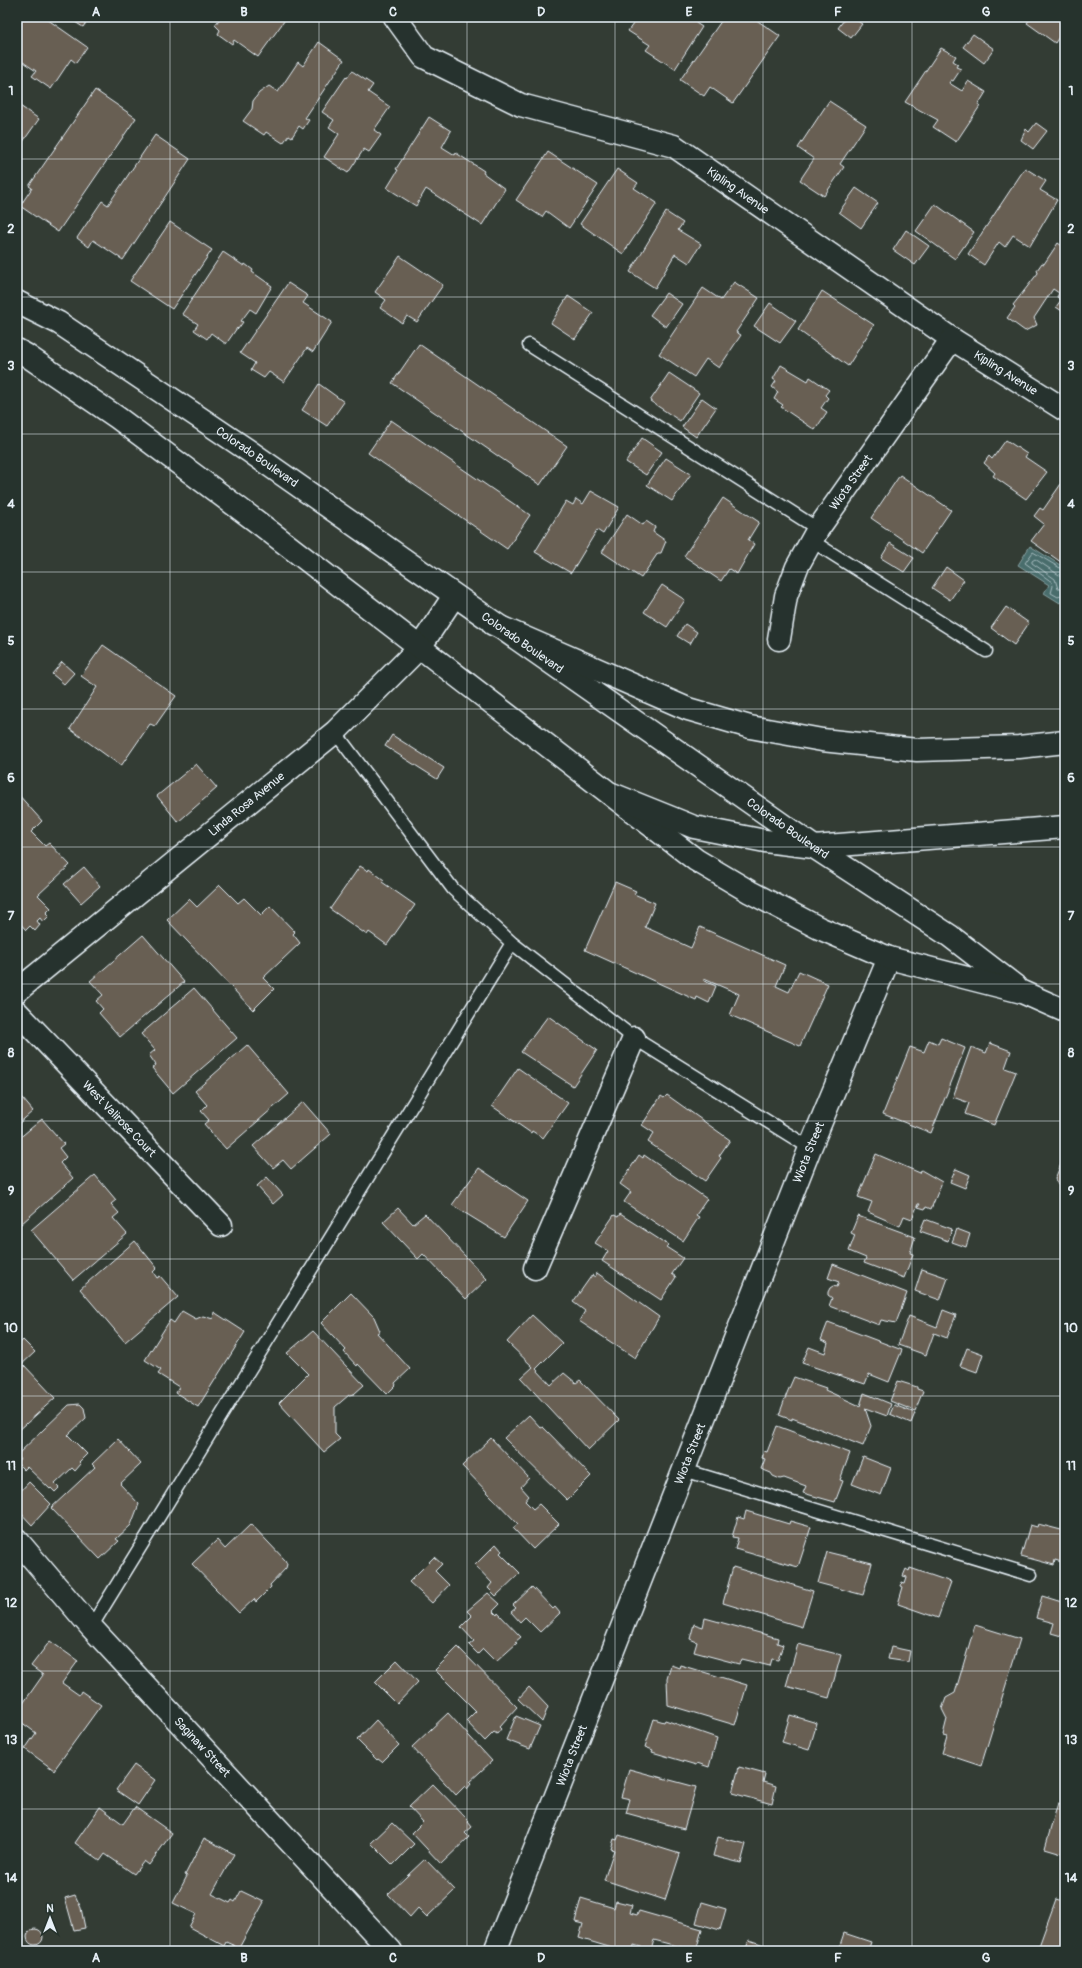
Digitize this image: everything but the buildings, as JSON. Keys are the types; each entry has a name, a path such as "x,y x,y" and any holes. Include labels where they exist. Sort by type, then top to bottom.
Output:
{"main road":[{"name":"Kipling Avenue","path":"395,17 424,57 521,105 674,146 952,339 1065,410"},
{"name":"Colorado Boulevard","path":"17,302 59,323 190,412 814,848 950,936 1022,992"},
{"name":"Wiota Street","path":"779,639 786,596 797,567 815,535 952,339"},
{"name":"Colorado Boulevard","path":"17,350 118,418 260,524 696,860 750,892 819,928 889,958 1022,992 1065,1011"},
{"name":"Linda Rosa Avenue","path":"17,991 335,732 420,647 454,596"},
{"path":"493,624 688,709 750,728 822,740 917,750 1019,747 1065,742"},
{"path":"612,794 694,827 764,841 814,848 1065,827"},
{"name":"Wiota Street","path":"495,1951 810,1148 889,958"},
{"name":"West Valirose Court","path":"17,1012 221,1225"},
{"path":"535,1268 634,1038"},
{"name":"Saginaw Street","path":"17,1540 91,1627 391,1951"}],"lane":[{"path":"529,345 815,535 986,651"},
{"path":"335,732 453,889 512,942 634,1038 810,1148"},
{"path":"91,1627 512,942"},
{"path":"684,1470 1031,1576"}],"water":[{"path":"1030,546 1065,568 1065,596 1060,603 1044,593 1049,585 1018,565"}]}
